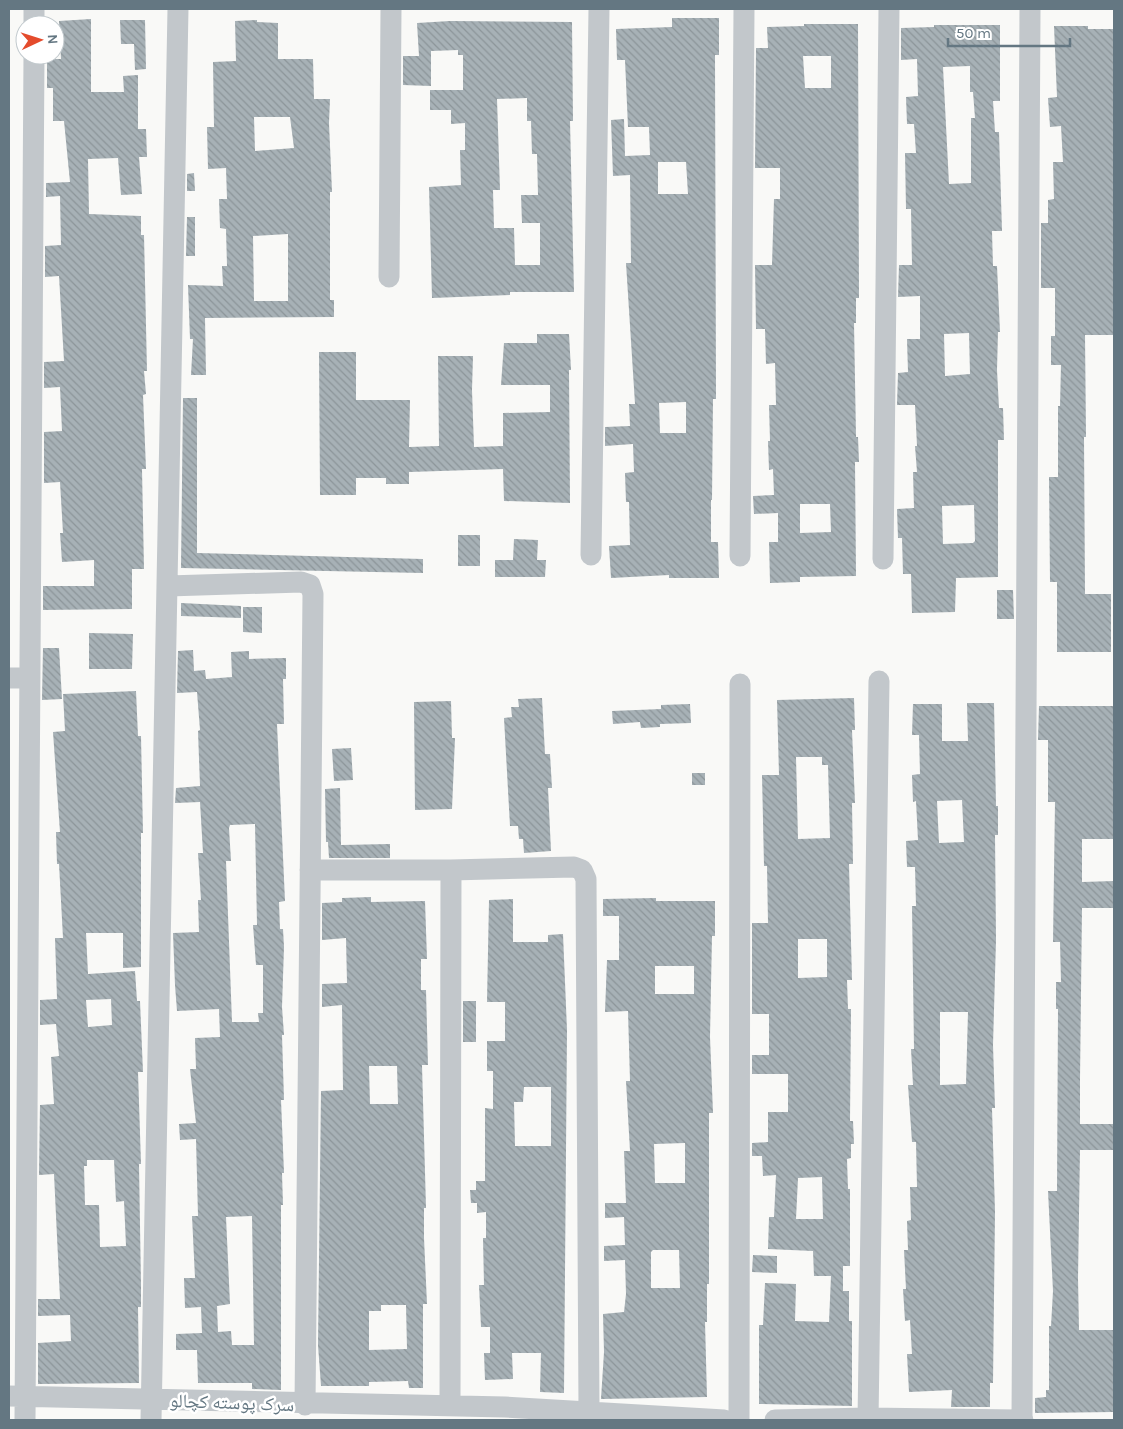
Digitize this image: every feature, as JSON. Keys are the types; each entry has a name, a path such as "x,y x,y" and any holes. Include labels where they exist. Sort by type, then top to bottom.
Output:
{"street":[{"path":"151,1410 178,9"},
{"path":"390,277 391,9"},
{"path":"591,554 599,9"},
{"path":"740,556 744,9"},
{"path":"883,559 889,9"},
{"path":"775,1420 1022,1420 1030,9"},
{"path":"25,1420 17,1397 30,678 34,65"},
{"path":"168,586 301,582 310,586 313,594 305,1405"},
{"path":"9,678 30,678"},
{"path":"868,1419 879,681"},
{"path":"739,1420 740,684"},
{"path":"310,870 451,870 574,867 582,870 586,880 589,1411"},
{"path":"450,1406 451,870"},
{"name":"سرک پوسته کچالو","path":"17,1397 151,1410 305,1405 347,1413 419,1413 450,1406 505,1414 589,1411 632,1417 724,1420"}],"building":[{"path":"672,18 719,18 719,55 715,55 716,399 713,399 711,542 718,542 719,578 669,578 669,575 611,578 609,546 630,545 629,502 626,502 625,473 634,472 633,444 605,446 605,427 630,426 629,404 635,404 626,263 631,263 630,175 613,176 611,120 624,119 625,156 650,155 649,127 628,127 625,60 617,60 616,29 672,27","holes":["658,162 686,162 688,194 658,194","686,402 686,433 660,433 659,403"]},
{"path":"91,19 91,92 124,92 123,76 138,75 138,129 146,129 147,157 139,157 142,194 121,195 118,158 88,159 89,214 141,216 141,235 144,235 147,371 144,371 146,394 143,395 146,469 142,469 144,569 132,569 132,609 43,610 43,586 94,586 94,560 62,562 60,533 63,533 60,482 44,483 44,432 62,431 60,387 44,388 44,362 64,361 59,276 45,277 45,246 61,245 60,196 46,197 46,183 70,182 64,121 53,121 53,88 47,88 47,65 65,65 65,21"},
{"path":"120,20 145,20 146,69 135,70 134,44 121,44"},
{"path":"257,20 257,22 278,23 278,59 313,59 314,99 330,99 329,123 332,192 330,192 330,300 334,300 334,317 205,318 206,375 191,375 193,339 190,339 188,285 223,286 222,266 227,266 226,229 220,228 219,199 227,199 226,168 208,169 207,127 214,127 213,62 236,61 235,21","holes":["254,117 290,117 294,148 255,151","288,234 288,301 254,301 253,236"]},
{"path":"450,21 572,22 573,121 570,121 574,292 510,292 510,295 432,298 429,187 461,185 460,150 465,150 465,123 451,124 451,110 430,110 430,90 463,90 463,55 458,55 458,50 431,51 431,86 403,85 403,56 419,56 417,23","holes":["527,98 527,121 531,121 532,154 537,154 538,195 521,195 522,223 540,223 540,265 515,265 514,228 494,228 493,190 500,190 497,99"]},
{"path":"804,24 858,24 859,298 856,298 856,323 854,323 856,437 858,437 859,462 855,462 856,576 800,577 800,582 770,583 769,542 778,542 778,513 754,514 753,496 774,495 773,469 769,470 768,441 770,441 769,405 776,405 775,363 766,364 765,329 756,329 755,265 772,265 774,199 780,199 780,168 755,168 756,48 768,48 767,27 804,26","holes":["803,56 831,56 831,88 805,88","800,504 830,504 831,532 800,533"]},
{"path":"934,25 1000,25 1000,101 993,101 995,132 999,132 1002,231 992,231 993,266 997,266 1000,332 998,332 997,370 999,408 1003,408 1004,440 998,440 998,577 956,578 955,612 912,613 911,574 903,574 902,538 898,538 897,509 914,508 913,472 917,472 915,405 897,405 898,373 908,372 907,339 920,339 920,296 898,297 899,265 912,265 911,209 906,209 905,153 916,153 914,124 907,124 906,97 918,96 917,59 901,60 901,28 934,27","holes":["970,66 970,92 973,92 975,118 971,118 971,183 949,184 943,67","969,333 970,374 945,376 944,334","974,505 975,541 973,543 943,544 942,506"]},
{"path":"1054,26 1088,26 1088,29 1114,29 1114,335 1085,335 1086,437 1084,437 1085,594 1111,594 1111,652 1057,652 1057,582 1050,582 1049,477 1058,477 1058,406 1060,406 1061,365 1051,365 1051,336 1055,336 1055,288 1041,288 1041,223 1048,223 1048,200 1054,199 1053,162 1063,162 1061,126 1050,127 1048,98 1057,97"},
{"path":"194,173 195,191 187,191 187,174"},
{"path":"187,217 195,217 195,256 186,256"},
{"path":"537,334 569,334 571,370 569,370 570,503 504,501 503,469 409,472 409,484 386,484 386,478 356,478 356,495 320,495 319,352 356,352 356,400 410,400 409,447 439,446 438,356 473,356 474,447 503,446 503,413 550,412 550,385 501,385 504,343 537,343"},
{"path":"183,398 197,398 197,553 423,559 423,573 181,568"},
{"path":"458,535 480,535 480,566 458,566"},
{"path":"514,539 538,540 537,560 546,560 545,577 495,577 495,560 513,560"},
{"path":"997,590 1013,590 1014,619 997,619"},
{"path":"181,603 241,606 241,618 181,616"},
{"path":"243,607 262,607 262,633 243,632"},
{"path":"89,633 133,634 132,669 89,669"},
{"path":"43,648 59,648 62,699 42,700"},
{"path":"193,650 194,671 205,670 206,679 232,677 231,652 249,651 249,659 286,658 286,679 283,679 284,724 277,724 285,901 279,902 280,929 283,929 284,947 282,1007 284,1035 282,1035 284,1100 281,1100 284,1173 282,1173 283,1205 281,1205 281,1390 252,1389 252,1383 198,1383 197,1350 176,1350 176,1334 202,1333 201,1307 185,1308 184,1278 195,1278 192,1216 198,1216 196,1139 180,1140 179,1124 196,1123 190,1069 196,1069 195,1038 220,1037 219,1009 177,1011 173,933 199,932 198,900 201,900 198,853 203,853 200,802 175,803 176,788 200,786 198,731 200,730 197,692 177,693 178,651","holes":["255,824 257,925 253,925 256,965 263,965 263,1013 258,1013 259,1022 232,1022 226,861 231,861 229,828 230,825","252,1216 254,1345 232,1345 231,1331 218,1332 217,1306 230,1304 226,1217"]},
{"path":"136,691 138,736 141,736 143,833 141,833 141,967 123,968 123,933 86,933 88,974 135,971 137,1001 140,1001 143,1072 138,1072 141,1164 139,1164 141,1307 138,1307 139,1383 38,1384 38,1343 71,1341 70,1315 38,1316 38,1299 60,1299 54,1174 39,1175 40,1105 54,1104 51,1057 59,1056 56,1024 40,1025 40,1000 57,999 55,938 63,938 59,864 57,864 56,832 60,832 53,732 65,731 63,694","holes":["111,999 112,1025 88,1027 86,1000","87,1160 114,1160 116,1202 124,1201 126,1246 100,1247 99,1205 85,1205 84,1166 87,1166"]},
{"path":"542,698 545,754 550,754 552,788 548,788 551,851 524,853 523,839 519,839 518,826 510,826 504,718 512,717 511,707 519,707 518,699"},
{"path":"854,698 855,730 852,730 855,803 852,803 853,864 849,864 852,980 847,980 848,1009 851,1009 850,1121 853,1121 854,1144 851,1144 851,1158 847,1159 848,1189 850,1189 850,1266 843,1266 843,1291 849,1291 849,1321 852,1321 852,1406 759,1404 759,1325 763,1325 765,1283 796,1284 795,1321 829,1322 831,1276 814,1276 813,1251 768,1249 769,1217 774,1217 776,1175 763,1176 762,1156 752,1156 752,1143 768,1142 768,1112 788,1112 788,1074 752,1074 752,1055 769,1055 769,1014 752,1014 752,923 768,923 767,866 764,866 762,775 779,775 777,700","holes":["796,757 822,757 822,765 828,765 830,838 798,839","798,939 827,939 827,977 798,978","822,1177 823,1219 796,1219 798,1178"]},
{"path":"451,701 452,738 455,738 452,809 415,810 414,702"},
{"path":"967,703 994,703 998,835 995,835 996,940 993,1045 995,1108 992,1108 995,1212 993,1383 990,1383 990,1407 951,1407 952,1390 909,1392 907,1354 912,1354 910,1320 905,1321 903,1289 906,1289 904,1250 908,1250 907,1221 911,1220 910,1187 917,1187 916,1142 912,1142 908,1085 913,1085 911,1049 914,1049 912,906 916,906 915,867 907,867 906,841 918,840 916,801 913,802 912,775 920,774 919,735 912,735 913,704 942,704 942,741 968,741","holes":["962,800 964,842 939,843 937,801","940,1012 968,1012 966,1084 940,1085"]},
{"path":"690,704 691,723 660,724 660,727 641,728 640,722 613,724 612,711 661,709 661,705"},
{"path":"1039,706 1114,706 1114,839 1082,839 1082,882 1114,881 1114,908 1082,908 1080,1124 1114,1124 1114,1150 1080,1150 1078,1278 1079,1330 1114,1330 1114,1412 1035,1413 1035,1398 1046,1397 1046,1390 1049,1390 1049,1326 1051,1326 1053,1291 1048,1191 1057,1191 1058,1009 1056,1009 1056,982 1061,982 1060,942 1053,942 1055,802 1048,802 1048,740 1038,740"},
{"path":"351,748 353,780 334,781 332,749"},
{"path":"692,773 705,773 705,785 692,785"},
{"path":"340,788 341,845 390,844 390,858 329,858 328,842 326,842 325,789"},
{"path":"371,897 371,902 425,901 427,959 421,959 421,990 426,990 428,1065 422,1065 426,1208 424,1208 424,1238 427,1304 423,1304 423,1388 409,1388 408,1381 369,1382 369,1386 321,1386 318,1345 321,1091 343,1090 342,1005 322,1007 322,984 347,983 346,938 322,940 322,903 342,902 342,898","holes":["369,1066 397,1066 398,1104 370,1104","381,1305 406,1305 407,1349 369,1350 369,1311 381,1311"]},
{"path":"656,898 656,901 715,901 715,936 712,936 710,1037 713,1113 709,1113 709,1284 707,1284 707,1322 705,1322 707,1397 601,1399 604,1352 603,1314 624,1312 626,1294 625,1260 604,1261 604,1246 625,1245 624,1217 605,1218 605,1203 626,1203 624,1151 630,1151 626,1081 630,1081 628,1011 605,1012 607,960 619,960 619,916 603,916 603,899","holes":["655,966 694,966 694,994 655,994","685,1143 685,1183 655,1183 654,1144","653,1250 679,1250 680,1288 651,1288 651,1252"]},
{"path":"513,899 513,942 548,942 548,935 563,934 567,1030 564,1393 540,1392 541,1353 512,1353 513,1379 485,1380 484,1353 490,1353 490,1327 481,1327 479,1285 484,1285 483,1238 486,1238 486,1212 477,1213 477,1203 471,1203 470,1190 476,1190 476,1181 485,1181 485,1108 493,1109 493,1071 487,1071 487,1041 505,1041 505,1002 487,1002 489,900","holes":["524,1087 551,1087 551,1146 515,1146 514,1102 523,1102"]},
{"path":"463,1001 476,1001 476,1042 463,1042"},
{"path":"753,1255 777,1256 777,1273 752,1272"}]}
